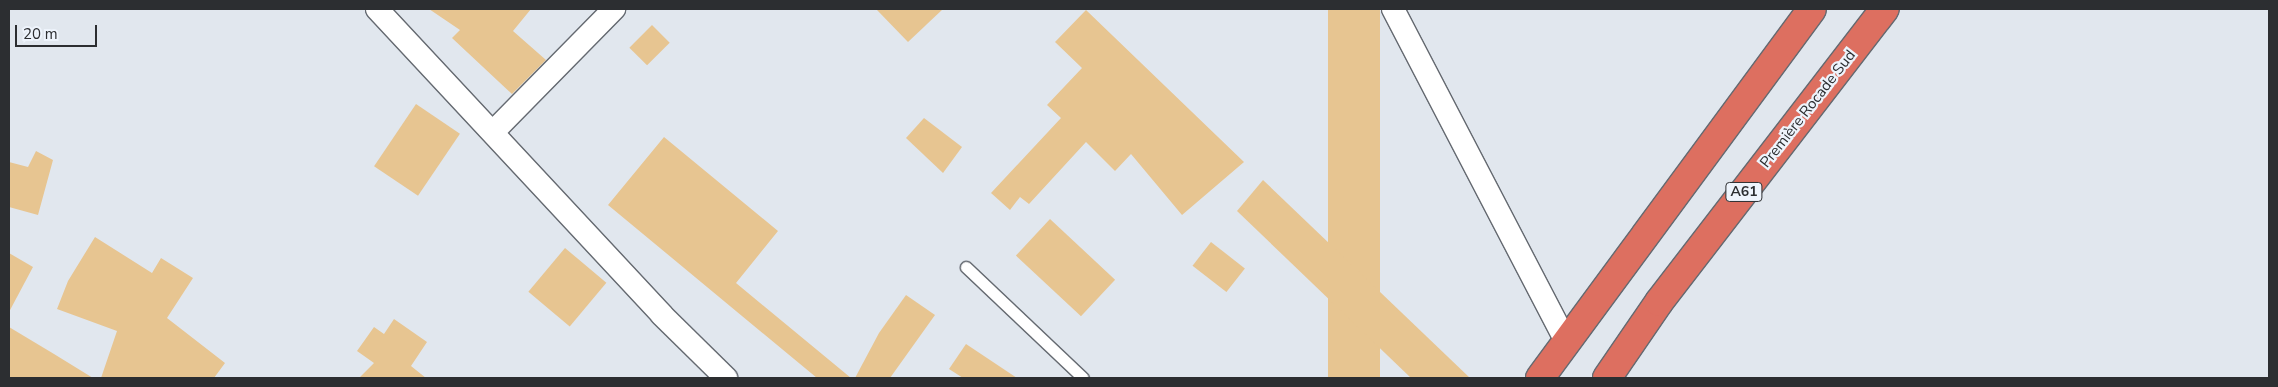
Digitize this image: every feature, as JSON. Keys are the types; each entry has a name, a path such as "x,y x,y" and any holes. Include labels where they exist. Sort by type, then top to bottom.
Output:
{"highway":[{"path":"1540,378 1812,9"},
{"name":"Première Rocade Sud","path":"1607,378 1659,302 1885,9"}],"street":[{"path":"377,9 726,378"},
{"path":"493,132 614,9"},
{"path":"1393,9 1566,342"}],"lane":[{"path":"966,267 1083,378"}],"building":[{"path":"429,9 531,9 513,31 546,60 512,94 452,38 460,30"},
{"path":"876,9 943,9 908,42"},
{"path":"1328,9 1380,9 1380,378 1328,378"},
{"path":"1086,10 1244,162 1182,215 1131,154 1115,171 1086,142 1029,204 1020,197 1010,210 991,193 1061,118 1047,105 1082,68 1055,42"},
{"path":"652,25 670,43 647,65 629,48"},
{"path":"416,104 460,134 418,196 374,166"},
{"path":"924,118 962,147 943,173 906,138"},
{"path":"664,137 778,231 736,283 851,378 817,378 608,205"},
{"path":"36,151 53,160 38,215 9,207 9,162 28,167"},
{"path":"1263,180 1470,378 1411,378 1237,211"},
{"path":"1050,219 1115,280 1081,316 1016,256"},
{"path":"95,237 152,273 161,258 193,278 167,318 225,363 214,378 101,378 117,331 57,309 68,281"},
{"path":"1211,242 1245,268 1226,292 1193,266"},
{"path":"565,248 606,283 570,326 528,292"},
{"path":"9,253 33,267 9,312"},
{"path":"906,295 935,315 890,378 855,378 879,333"},
{"path":"394,319 427,342 411,366 426,378 359,378 374,363 357,351 374,327 384,334"},
{"path":"9,327 54,354 93,378 9,378"},
{"path":"966,344 1017,378 963,378 949,369"}]}
